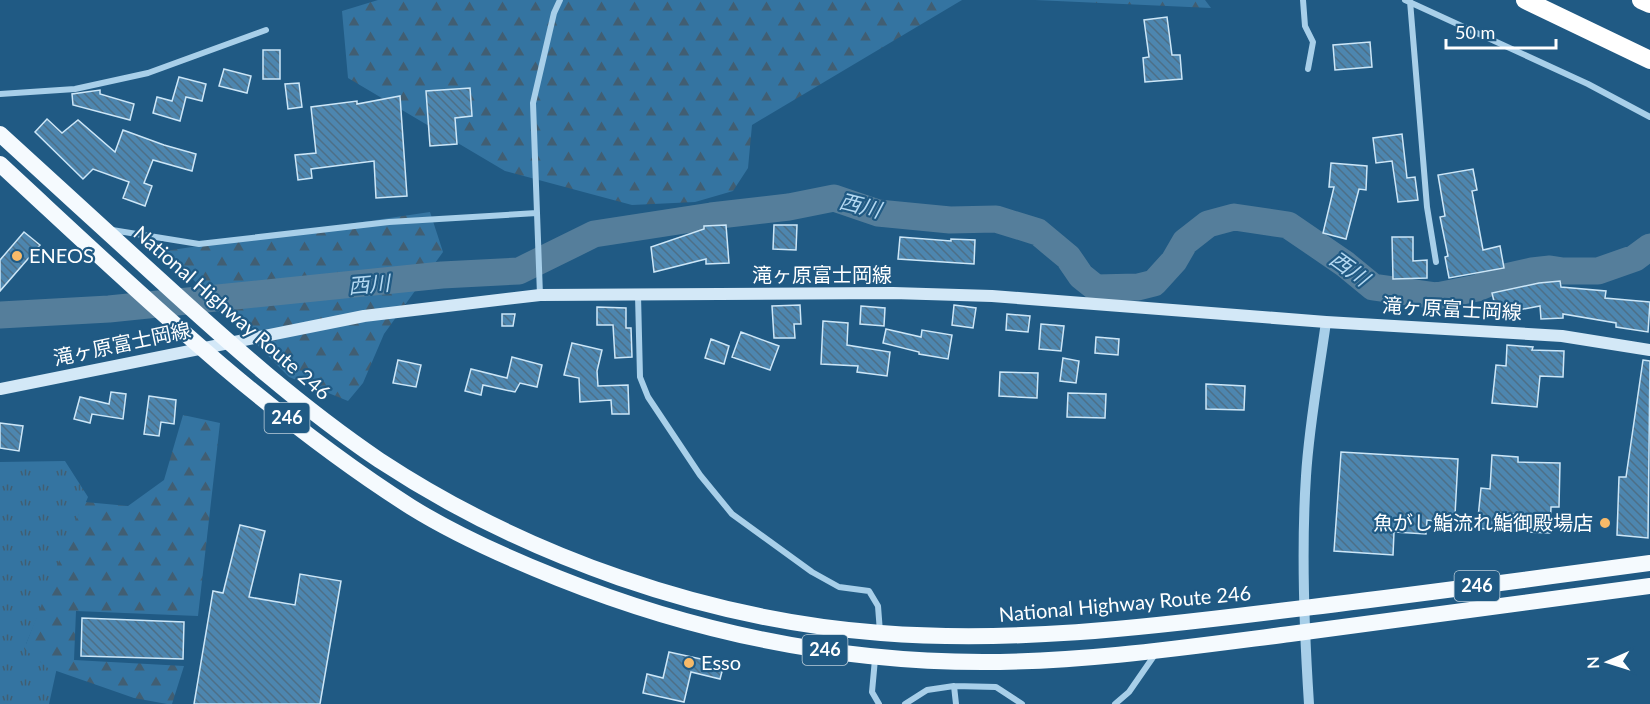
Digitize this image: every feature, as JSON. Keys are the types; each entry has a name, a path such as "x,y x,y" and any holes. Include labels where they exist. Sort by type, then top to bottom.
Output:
{"highway":[{"path":"1525,0 1650,60"},
{"path":"1539,0 1650,47"},
{"path":"1641,0 1650,4"},
{"name":"National Highway Route 246","path":"0,134 228,343 304,406 380,460 502,531 571,560 688,599 778,619 839,629 942,636 1018,636 1147,628 1650,563"},
{"name":"246","path":"0,164 194,342 303,431 357,471 416,510 483,545 605,597 690,623 792,646 875,656 981,662 1104,657 1158,651 1650,586"}],"main road":[{"name":"滝ヶ原富士岡線","path":"0,389 194,342 228,343 364,316 540,295 893,293 992,296 1326,322 1562,336 1650,350"}],"street":[{"path":"540,295 533,103 554,13 560,0"},
{"path":"1303,0 1305,26 1313,42 1308,69"},
{"path":"1408,0 1588,84 1650,117"},
{"path":"1408,0 1427,207 1437,262"},
{"path":"0,94 75,89 148,73 266,30"},
{"path":"103,228 199,244 389,222 537,213"},
{"path":"638,295 640,377 648,397 700,475 732,514 812,572 839,587 869,591 878,606 880,633"},
{"path":"1309,704 1304,632 1303,543 1306,473 1326,322"},
{"path":"1115,704 1129,692 1158,651"},
{"path":"875,656 872,692 879,704"},
{"path":"954,686 956,704"},
{"path":"905,704 927,690 954,686 996,687 1022,704"}],"green space":[{"path":"378,0 962,0 752,125 748,168 733,191 695,202 632,205 505,171 348,78 342,11"},
{"path":"1035,0 1205,0 1211,8"},
{"path":"430,212 443,252 384,334 363,383 348,401 289,377 165,251"},
{"path":"183,415 220,423 198,616 76,611 74,660 184,666 172,704 167,704 134,698 48,668 24,649 72,528 85,502 128,506 164,480"},
{"path":"65,461 88,497 26,644 58,663 49,704 0,704 0,462"}],"building":[{"path":"1167,17 1172,55 1180,55 1182,79 1145,82 1143,58 1149,57 1144,20"},
{"path":"1370,42 1372,67 1335,70 1333,45"},
{"path":"263,50 280,50 280,79 263,79"},
{"path":"224,69 251,76 247,93 219,86"},
{"path":"179,77 206,84 202,101 186,97 180,121 153,113 157,97 172,101"},
{"path":"299,83 302,107 288,109 285,84"},
{"path":"470,88 472,116 455,118 457,144 430,146 426,91"},
{"path":"100,90 100,94 134,104 130,120 73,105 72,94"},
{"path":"400,96 407,196 376,198 374,161 311,169 312,178 298,180 295,155 316,153 311,107 357,101 357,104"},
{"path":"47,119 62,133 78,120 115,152 123,130 196,154 192,171 153,160 144,183 152,186 145,206 123,198 129,182 93,169 83,179 35,132"},
{"path":"1402,134 1407,178 1415,177 1418,200 1398,202 1392,161 1376,163 1373,138"},
{"path":"1331,163 1367,166 1366,190 1359,189 1346,239 1323,233 1334,187 1329,187"},
{"path":"1473,169 1477,190 1472,191 1483,250 1500,246 1504,268 1449,278 1445,257 1448,256 1440,217 1445,216 1438,175"},
{"path":"726,225 729,263 706,264 706,259 654,272 651,247 704,229 704,226"},
{"path":"774,225 797,225 796,250 773,249"},
{"path":"24,232 40,245 0,291 0,260"},
{"path":"900,237 951,241 951,239 975,240 974,264 898,259"},
{"path":"1392,237 1413,237 1413,261 1427,260 1427,278 1393,279"},
{"path":"1560,281 1561,287 1606,291 1605,298 1650,302 1648,332 1616,327 1616,323 1563,314 1563,318 1541,319 1540,306 1497,314 1492,293"},
{"path":"800,305 801,324 794,324 795,338 774,338 772,306"},
{"path":"954,305 976,308 973,328 952,325"},
{"path":"861,306 885,308 884,326 860,324"},
{"path":"597,307 626,308 626,328 631,328 632,357 615,358 613,325 597,325"},
{"path":"502,314 515,314 513,326 502,326"},
{"path":"1007,314 1030,316 1028,332 1006,330"},
{"path":"823,321 848,323 847,345 890,352 887,376 857,372 858,366 821,364"},
{"path":"1041,324 1064,326 1061,351 1039,349"},
{"path":"886,329 921,337 922,330 952,335 948,359 919,354 919,352 883,343"},
{"path":"741,332 779,346 770,370 732,357"},
{"path":"1096,337 1119,339 1118,355 1095,353"},
{"path":"711,339 729,346 724,364 705,358"},
{"path":"572,343 602,350 597,371 598,386 628,385 629,414 612,414 611,400 580,402 579,378 564,375"},
{"path":"1507,345 1533,347 1532,350 1564,351 1563,377 1540,376 1537,407 1492,403 1496,365 1506,366"},
{"path":"512,357 542,365 537,387 520,383 515,392 483,385 481,395 465,391 471,369 507,378"},
{"path":"1063,358 1079,361 1076,383 1060,381"},
{"path":"398,360 421,365 416,387 393,383"},
{"path":"1643,360 1650,361 1648,538 1617,535 1619,477 1626,477"},
{"path":"1000,372 1038,373 1037,398 999,396"},
{"path":"1206,384 1245,386 1244,410 1206,409"},
{"path":"111,392 126,394 123,419 92,414 90,423 74,419 80,397 109,404"},
{"path":"1068,393 1106,394 1105,418 1067,417"},
{"path":"149,396 176,400 174,424 161,422 159,436 144,434"},
{"path":"0,423 23,426 19,451 0,448"},
{"path":"1341,452 1458,459 1455,515 1444,514 1443,522 1427,520 1426,534 1394,532 1393,555 1334,551"},
{"path":"1492,455 1518,457 1518,462 1560,463 1559,507 1551,507 1550,533 1526,532 1527,515 1498,513 1496,530 1477,528 1481,488 1490,489"},
{"path":"240,525 265,531 249,597 295,605 300,574 341,581 320,704 194,704 213,591 223,593"},
{"path":"82,618 184,622 183,659 81,656"},
{"path":"669,652 724,664 720,679 691,672 684,702 643,693 647,674 663,678"}],"waterway":[{"name":"西川","path":"0,315 109,309 442,275 519,271 594,234 789,207 834,198 878,213 950,220 996,219 1038,232 1068,257 1081,276 1096,288 1138,287 1154,283 1174,261 1185,242 1208,224 1234,217 1288,225 1345,264 1373,287 1437,296 1477,288 1501,278 1532,271 1550,269 1598,271 1635,258 1650,247"}],"place":[{"name":"ENEOS","path":"17,256"},
{"name":"魚がし鮨流れ鮨御殿場店","path":"1605,523"},
{"name":"Esso","path":"689,663"}]}
